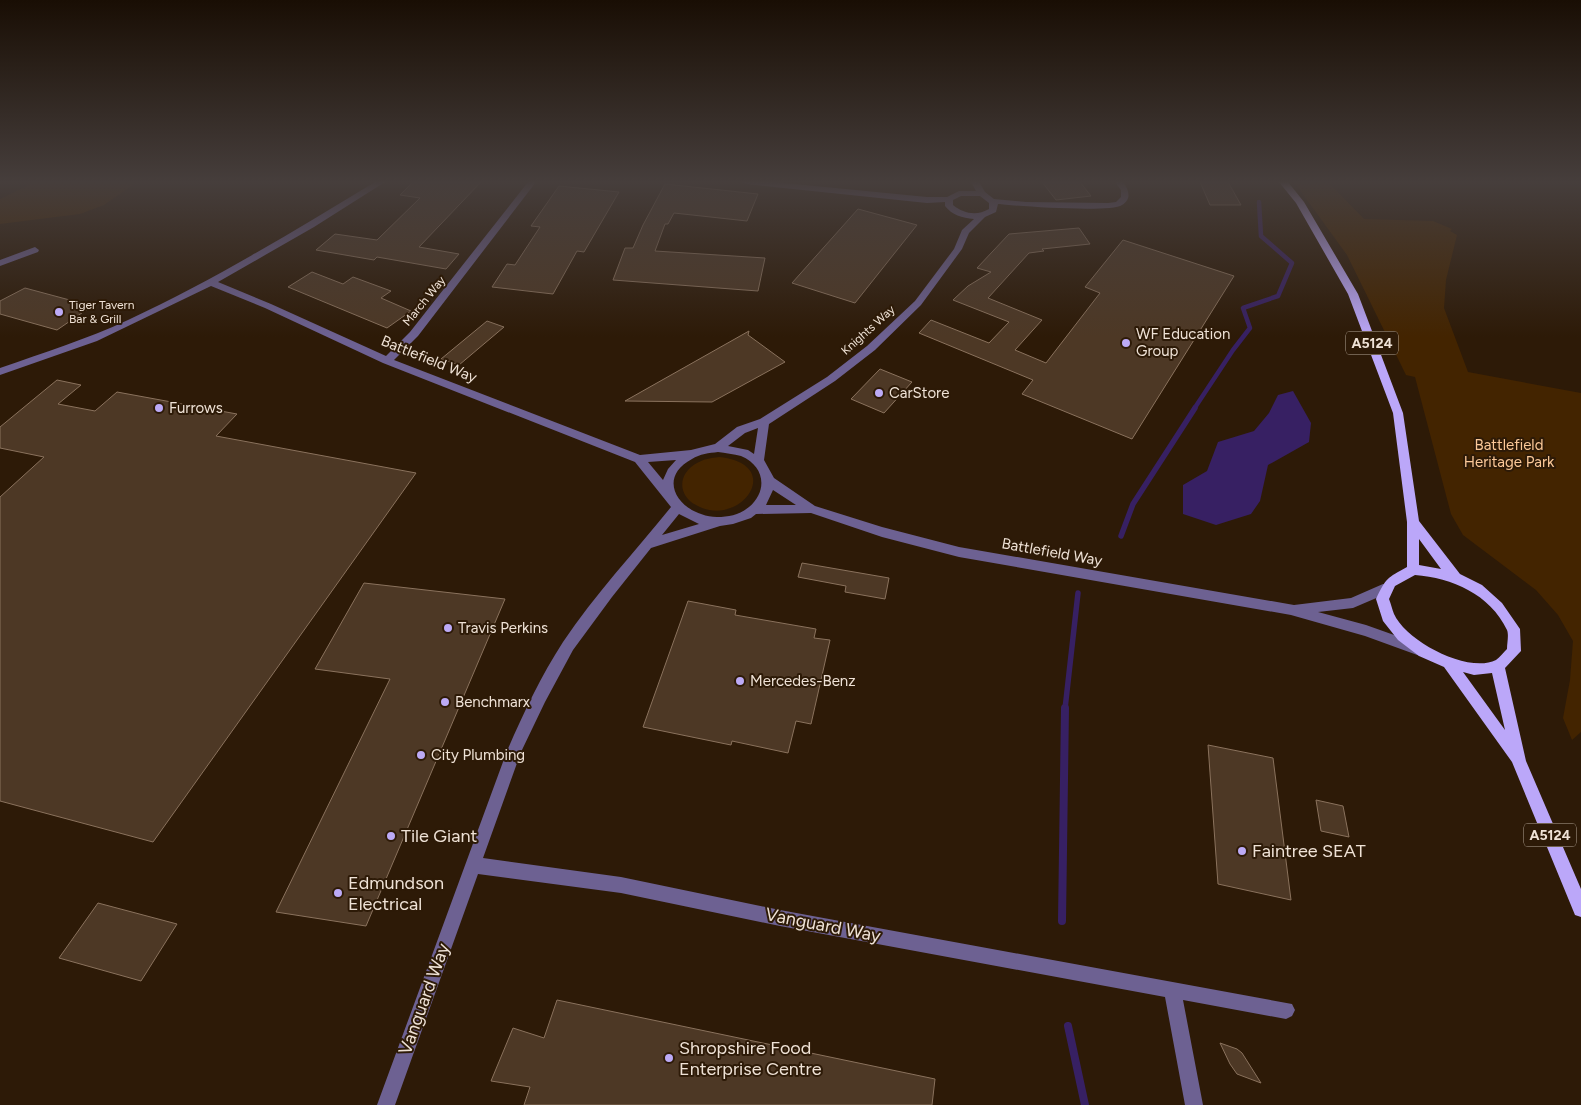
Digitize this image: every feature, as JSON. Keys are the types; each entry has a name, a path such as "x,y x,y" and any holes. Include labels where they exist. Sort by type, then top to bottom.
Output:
{"main road":[{"name":"A5124","path":"1318,234 1353,294 1398,413 1413,522 1413,570"},
{"name":"A5124","path":"1413,522 1454,576"},
{"path":"1413,570 1433,571 1454,576 1480,590 1499,607 1514,630 1514,651 1498,666 1478,669 1449,664 1420,650 1400,635 1387,617 1382,600 1384,589 1396,575 1413,570"},
{"name":"A5124","path":"1449,664 1519,761"},
{"name":"A5124","path":"1498,666 1519,761 1581,909"}],"street":[{"path":"0,372 93,339 210,282 293,234"},
{"name":"March Way","path":"387,361 414,334 492,234"},
{"name":"Knights Way","path":"718,448 741,430 764,422 831,379 872,348 918,303 958,249 964,234"},
{"path":"0,263 35,250"},
{"name":"Battlefield Way","path":"210,282 268,306 387,361 639,459 693,454 718,448 740,451 759,460"},
{"path":"754,510 763,502 768,492 769,481 766,470 759,460 764,422"},
{"name":"Battlefield Way","path":"669,495 668,483 672,472 680,462 693,454"},
{"name":"Battlefield Way","path":"639,459 669,495 677,508 696,519 720,522 732,520 754,510 811,509"},
{"name":"Battlefield Way","path":"769,481 811,509 882,532 960,552 1291,610 1366,631 1420,650"},
{"name":"Vanguard Way","path":"386,1105 514,751 540,697 568,646 598,605 677,508"},
{"path":"648,545 720,522"},
{"name":"Battlefield Way","path":"1291,610 1353,603 1384,589"},
{"name":"Vanguard Way","path":"473,865 621,885 790,919 1286,1010"},
{"path":"1172,989 1194,1105"}],"green space":[{"name":"Battlefield Heritage Park","path":"1331,234 1457,235 1446,280 1444,308 1468,372 1581,393 1581,732 1572,740 1563,718 1570,680 1573,641 1558,615 1536,590 1463,535 1451,514 1415,377 1406,375 1347,255"},
{"path":"719,457 739,462 750,471 753,482 750,493 741,503 728,509 712,510 690,501 685,496 682,484 686,472 691,467 710,458"}],"shaded area":[{"path":"1293,391 1311,423 1309,442 1268,465 1260,501 1251,514 1216,525 1183,514 1183,485 1207,471 1218,442 1254,431 1269,413 1278,395"}],"building":[{"path":"335,234 377,240 384,234 432,234 419,247 459,254 446,269 377,257 374,260 316,250"},
{"path":"536,234 595,234 584,252 577,251 553,294 492,287 507,264 515,265"},
{"path":"639,234 661,234 655,251 765,258 758,291 613,280 625,248 633,248"},
{"path":"836,234 910,234 855,303 792,283"},
{"name":"WF Education Group","path":"1009,234 1083,234 1090,244 1042,249 1044,251 1029,253 988,298 1042,320 1015,350 1046,363 1100,293 1085,287 1123,240 1234,276 1132,439 1022,394 1033,380 919,333 931,320 989,343 1009,322 953,300 968,286 991,272 977,268"},
{"path":"312,272 343,284 353,277 391,291 381,298 411,311 387,328 288,287"},
{"path":"25,288 92,306 57,330 0,314 0,301"},
{"path":"487,321 504,327 459,365 441,359"},
{"path":"749,331 748,335 785,362 712,402 625,401"},
{"name":"CarStore","path":"880,369 912,382 884,413 851,399"},
{"path":"57,380 81,385 58,404 95,411 117,392 237,414 216,436 416,473 153,842 0,801 0,497 44,457 0,448 0,427"},
{"path":"802,563 889,578 885,599 845,592 846,586 798,577"},
{"path":"364,583 505,599 366,926 276,912 390,679 315,669"},
{"name":"Mercedes-Benz","path":"688,601 736,610 735,615 816,629 814,638 830,640 811,724 796,721 788,753 732,741 731,745 643,727"},
{"path":"1208,745 1273,758 1291,900 1218,884"},
{"path":"1316,800 1343,806 1349,837 1321,831"},
{"path":"98,903 177,924 141,981 59,958"},
{"name":"Shropshire Food Enterprise Centre","path":"557,1000 935,1079 932,1105 524,1105 530,1087 491,1081 513,1028 544,1038"},
{"path":"1220,1043 1237,1049 1242,1053 1261,1083 1237,1074"}],"waterway":[{"path":"1194,409 1250,328 1243,308 1278,296 1292,263 1261,236 1261,234"},
{"path":"1121,536 1133,504 1195,408"},
{"path":"1065,709 1078,593"},
{"path":"1062,921 1065,708"},
{"path":"1068,1026 1085,1105"}],"place":[{"name":"Tiger Tavern Bar & Grill","path":"59,312"},
{"name":"WF Education Group","path":"1126,343"},
{"name":"CarStore","path":"879,393"},
{"name":"Furrows","path":"159,408"},
{"name":"Travis Perkins","path":"448,628"},
{"name":"Mercedes-Benz","path":"740,681"},
{"name":"Benchmarx","path":"445,702"},
{"name":"City Plumbing","path":"421,755"},
{"name":"Tile Giant","path":"391,836"},
{"name":"Faintree SEAT","path":"1242,851"},
{"name":"Edmundson Electrical","path":"338,893"},
{"name":"Shropshire Food Enterprise Centre","path":"669,1058"}]}
